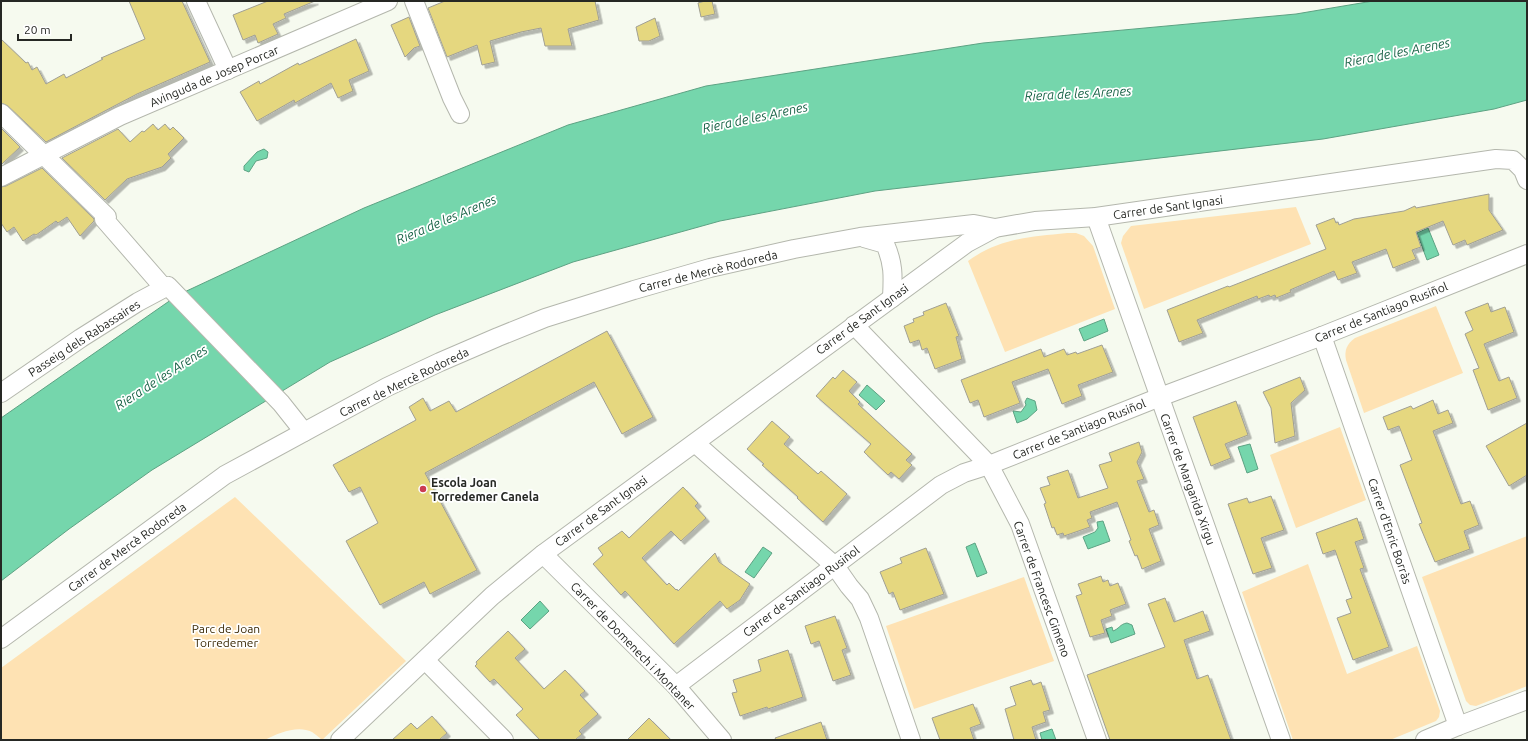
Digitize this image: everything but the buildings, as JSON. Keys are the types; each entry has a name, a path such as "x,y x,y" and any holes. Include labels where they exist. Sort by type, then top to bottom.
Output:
{"street":[{"path":"196,1 228,70"},
{"name":"Avinguda de Josep Porcar","path":"1,177 120,116 388,1"},
{"path":"414,1 452,98 460,114"},
{"path":"1,113 107,216 104,219 166,287 280,403 304,432"},
{"name":"Carrer de Sant Ignasi","path":"340,740 492,596 543,554 695,444 854,325 967,243 995,228 1035,221 1096,217 1496,159 1512,160 1522,170 1527,180"},
{"name":"Carrer de Margarida Xirgu","path":"1096,217 1281,740"},
{"name":"Carrer de Mercè Rodoreda","path":"1,639 225,475 387,387 440,362 545,318 710,268 860,237 974,224 995,228"},
{"name":"Carrer de Mercè Rodoreda","path":"860,237 885,244 893,269 892,298"},
{"name":"Carrer de Santiago Rusiñol","path":"676,686 941,485 964,473 989,465 1160,397 1322,336 1527,254"},
{"name":"Passeig dels Rabassaires","path":"1,393 81,338 166,287"},
{"name":"Carrer de Francesc Gimeno","path":"854,325 989,465 1020,524 1097,740"},
{"name":"Carrer d'Enric Borràs","path":"1322,336 1458,726"},
{"path":"695,444 835,566 860,599 869,618 911,740"},
{"name":"Carrer de Domenech i Montaner","path":"543,554 676,686 722,740"},
{"path":"425,660 504,740"},
{"path":"1425,740 1527,700"}],"green space":[{"path":"1296,207 1311,244 1144,309 1121,243 1123,236 1131,226"},
{"path":"1076,233 1084,236 1093,246 1115,309 1005,352 968,261 980,253 1003,243 1027,238"},
{"path":"1436,306 1463,373 1364,413 1346,360 1345,353 1348,345 1355,338"},
{"path":"1340,427 1366,500 1296,528 1270,455"},
{"name":"Parc de Joan Torredemer","path":"235,497 406,661 322,740 312,732 301,729 288,731 265,740 1,740 1,668"},
{"path":"1527,536 1527,686 1476,706 1470,705 1466,701 1422,577"},
{"path":"1308,564 1347,674 1417,646 1440,711 1439,717 1436,721 1390,740 1293,740 1242,592"},
{"path":"1024,577 1054,661 914,709 886,626"}],"water":[{"name":"Riera de les Arenes","path":"1373,1 1527,1 1527,100 1494,109 1323,139 875,191 720,221 573,262 435,315 330,362 152,470 69,529 1,581 1,418 178,295 364,208 568,125 706,86 983,43 1296,14"},
{"path":"264,149 268,152 267,158 256,161 249,172 244,170 244,166 257,152"},
{"path":"1428,228 1439,255 1427,260 1417,233"},
{"path":"1104,319 1108,331 1084,341 1079,329"},
{"path":"867,385 885,401 876,410 859,395"},
{"path":"1027,398 1035,401 1037,410 1027,419 1017,423 1013,411 1021,412 1026,405 1025,402"},
{"path":"1250,444 1258,469 1247,473 1238,447"},
{"path":"1103,521 1110,541 1088,549 1083,537 1095,532 1098,528 1097,522"},
{"path":"975,543 987,573 977,577 966,547"},
{"path":"763,547 772,553 754,578 745,572"},
{"path":"540,601 549,611 530,629 521,620"},
{"path":"1127,623 1132,625 1135,634 1111,643 1106,629 1112,627 1113,631"},
{"path":"1052,729 1056,740 1042,740 1040,733"}],"place":[{"name":"Escola Joan Torredemer Canela","path":"423,489"}]}
